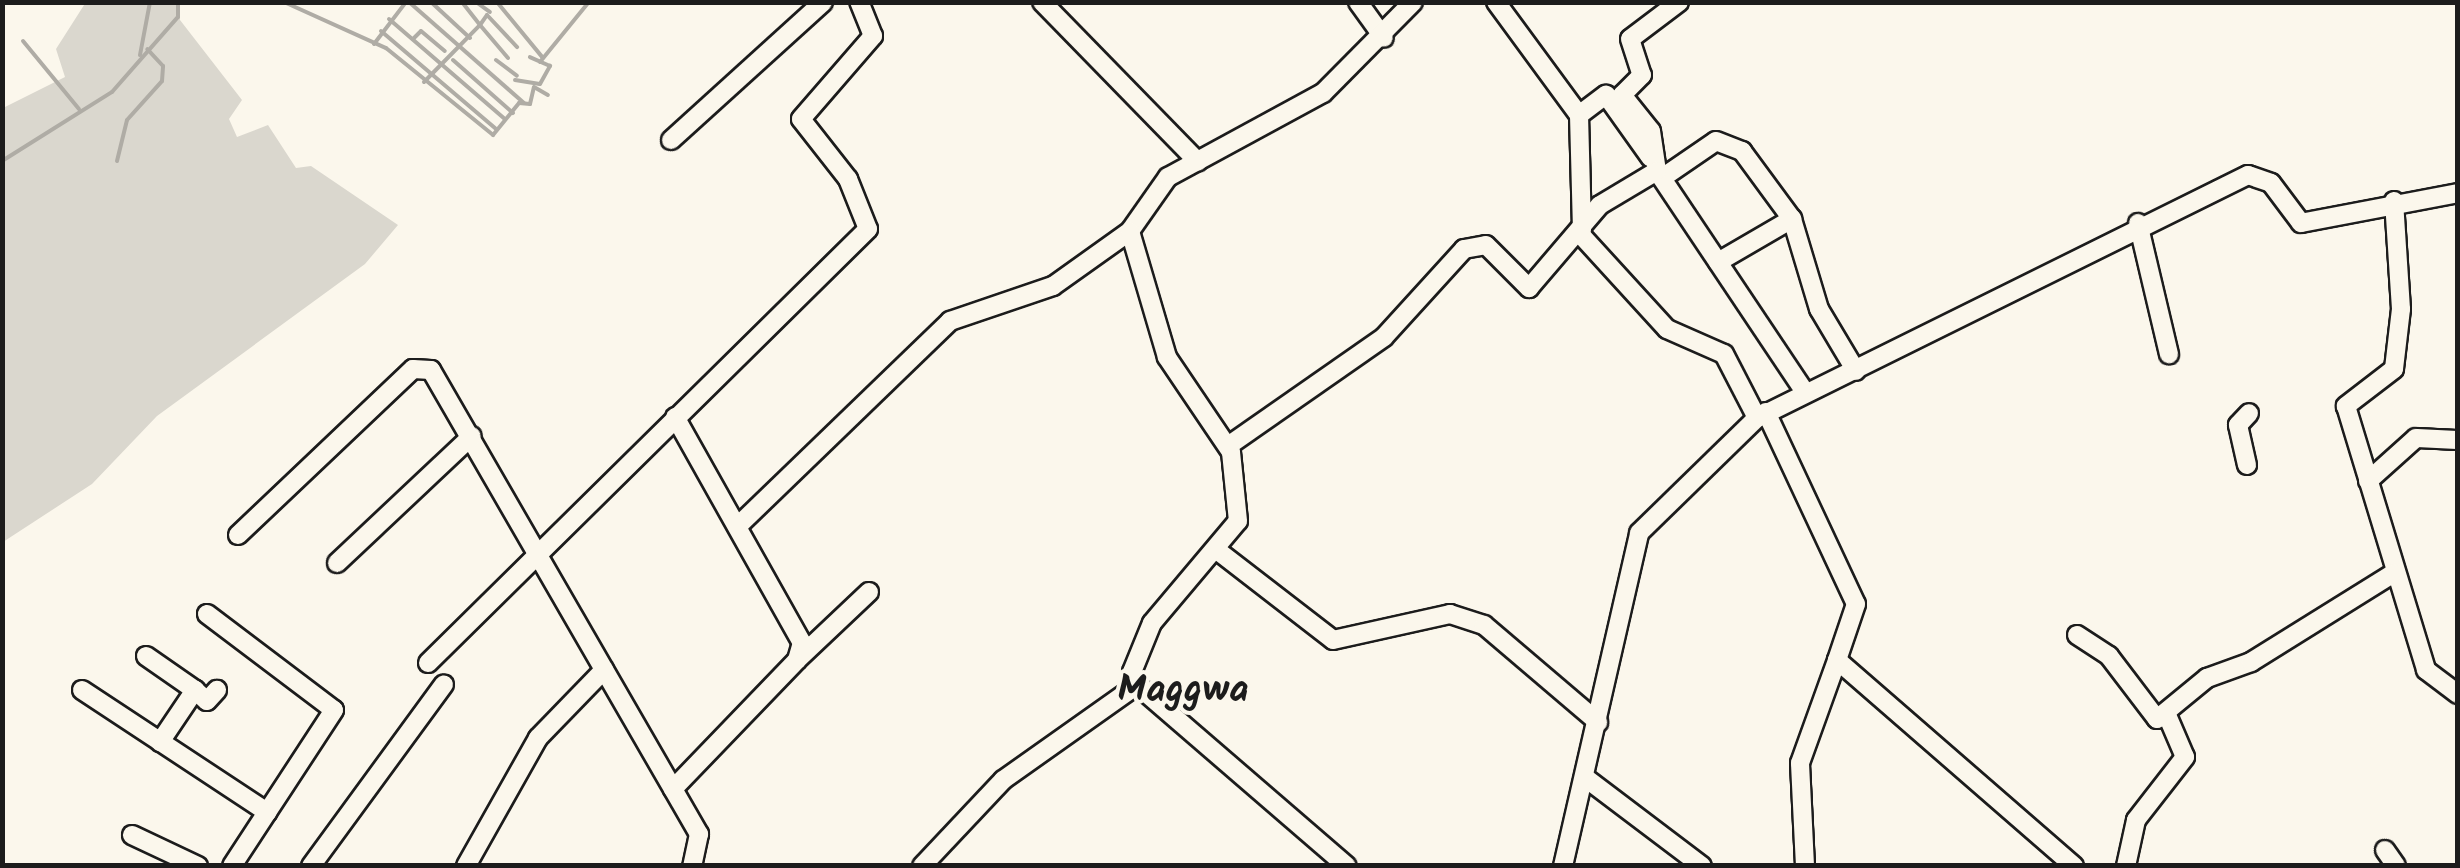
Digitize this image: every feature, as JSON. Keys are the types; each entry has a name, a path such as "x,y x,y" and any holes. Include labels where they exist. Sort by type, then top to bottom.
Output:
{"street":[{"path":"671,140 822,2"},
{"path":"428,664 534,552 868,230 848,179 801,118 873,36 859,2"},
{"path":"1042,2 1198,162"},
{"path":"1358,2 1384,38"},
{"path":"741,523 950,321 1053,286 1130,231 1147,196 1198,162 1323,93 1384,38 1413,2"},
{"path":"1496,2 1580,115 1582,236 1667,329 1724,354 1762,415 1856,604 1800,763 1806,866"},
{"path":"1658,170 1651,131 1622,95 1642,74 1630,39 1680,2"},
{"path":"1580,115 1606,95 1804,391"},
{"path":"1228,446 1384,338 1464,249 1486,245 1530,288 1582,236 1600,205 1658,170 1729,140 1792,219 1819,309 1856,370"},
{"path":"1562,866 1587,778 1639,533 1762,415 2138,223 2248,175 2271,183 2301,223 2394,201 2458,192"},
{"path":"2394,201 2401,309 2394,369 2346,406 2394,573 2432,682 2458,694"},
{"path":"1718,262 1792,219"},
{"path":"2138,223 2169,354"},
{"path":"1130,231 1167,357 1228,446 1240,512 1218,551 1145,634 1132,672 1137,685 1347,866"},
{"path":"238,535 418,367 437,375 534,552 700,834 692,866"},
{"path":"2247,465 2238,425 2249,414"},
{"path":"675,417 741,523 801,636 797,660"},
{"path":"337,563 472,436"},
{"path":"2368,481 2416,438 2458,440"},
{"path":"1218,551 1337,642 1450,614 1484,626 1598,722"},
{"path":"2077,636 2109,656 2152,719 2167,715 2207,678 2251,662 2394,573"},
{"path":"673,789 797,660 869,592"},
{"path":"207,614 334,710 232,866"},
{"path":"146,656 208,695 160,742"},
{"path":"1837,660 2074,866"},
{"path":"466,866 538,738 604,670"},
{"path":"310,866 444,684"},
{"path":"922,866 1003,780 1137,685"},
{"path":"82,690 267,812"},
{"path":"2126,866 2136,820 2186,757 2167,715"},
{"path":"1587,778 1702,866"},
{"path":"132,835 198,866"}],"shaded area":[{"path":"86,2 178,3 180,20 242,100 229,119 237,137 268,125 296,168 311,166 398,225 365,264 157,416 92,484 3,542 3,108 65,77 56,49"}],"waterway":[{"path":"140,55 150,2"},
{"path":"2,161 112,92 178,17 178,2"},
{"path":"284,2 386,48 493,135 519,103 530,104 534,87 548,95"},
{"path":"374,44 406,2"},
{"path":"409,2 524,103"},
{"path":"431,2 470,38"},
{"path":"424,82 480,25 462,2"},
{"path":"476,2 490,12"},
{"path":"497,2 543,58"},
{"path":"540,62 589,2"},
{"path":"508,58 480,25 487,15 517,47"},
{"path":"389,19 505,119"},
{"path":"381,31 495,128"},
{"path":"413,39 421,31 445,51"},
{"path":"23,41 79,109"},
{"path":"117,161 127,120 162,81 163,66 147,49"},
{"path":"515,80 540,84 550,66 530,57"},
{"path":"453,60 513,113"},
{"path":"496,60 517,76"}],"district":[{"name":"Maggwa","path":"1183,692"}]}
